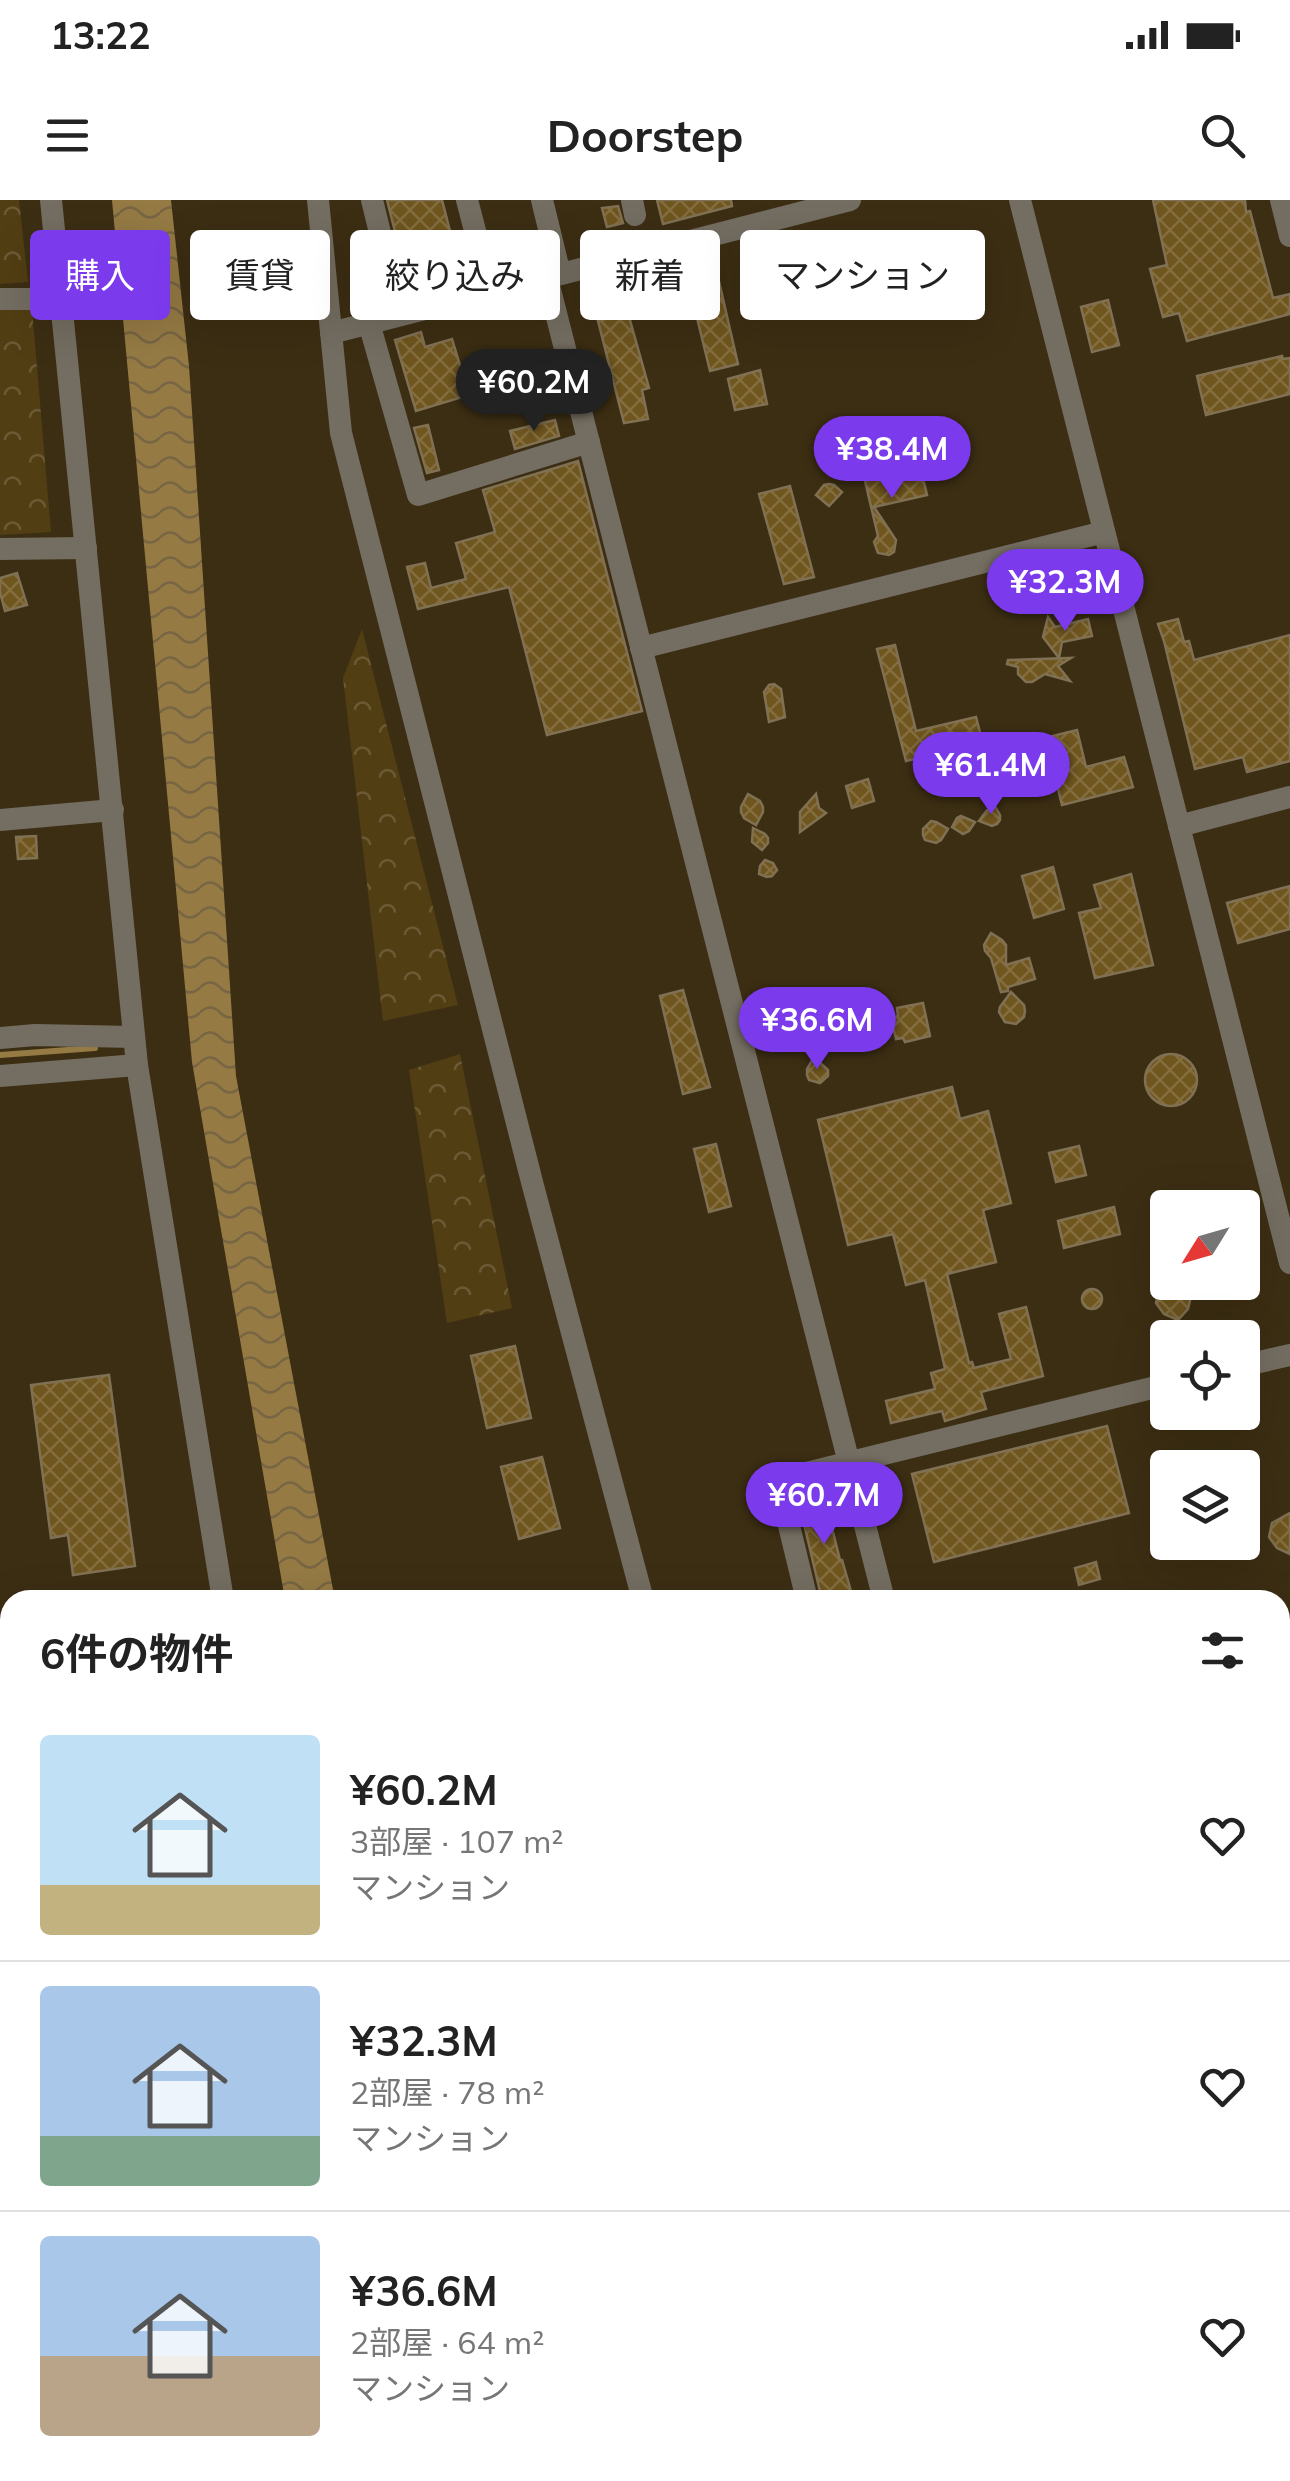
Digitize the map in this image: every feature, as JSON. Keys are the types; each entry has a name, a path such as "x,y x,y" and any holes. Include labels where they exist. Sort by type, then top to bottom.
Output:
{"street":[{"path":"51,200 54,230"},
{"path":"318,200 341,434 640,1590"},
{"path":"372,200 379,230"},
{"path":"467,200 475,230"},
{"path":"542,200 547,230"},
{"path":"560,274 805,206 850,200"},
{"path":"1020,200 1290,1263"},
{"path":"1281,200 1290,236"},
{"path":"0,299 30,299"},
{"path":"560,304 589,442 881,1590"},
{"path":"63,320 137,1065 221,1590"},
{"path":"331,333 381,320"},
{"path":"369,323 418,494 589,442"},
{"path":"641,648 1104,532"},
{"path":"0,548 86,548"},
{"path":"1179,826 1290,796"},
{"path":"0,820 113,810"},
{"path":"0,1038 134,1037"},
{"path":"0,1076 137,1065"},
{"path":"1260,1362 1290,1355"},
{"path":"805,1590 778,1480 1150,1388"}],"green space":[{"path":"0,200 19,200 28,282 0,284"},
{"path":"30,309 33,320 51,532 0,535 0,310"},
{"path":"362,629 458,1005 383,1021 343,678"},
{"path":"460,1054 512,1308 447,1323 409,1070"}],"water":[{"path":"112,200 171,200 189,366 236,1076 333,1590 283,1590 192,1062 123,320 170,320 170,230 115,230"}],"building":[{"path":"387,200 442,200 450,230 395,230"},
{"path":"657,200 731,200 732,206 663,224"},
{"path":"1153,200 1245,200 1273,298 1290,294 1290,314 1187,341 1179,313 1163,317 1150,269 1167,265"},
{"path":"618,206 623,223 607,227 602,208"},
{"path":"720,286 738,364 710,371 698,320 720,320"},
{"path":"1108,300 1119,345 1092,352 1081,307"},
{"path":"630,320 649,388 642,390 648,419 624,423 598,321"},
{"path":"421,332 425,347 452,339 469,395 416,411 395,340"},
{"path":"1282,356 1290,358 1290,394 1206,415 1197,376"},
{"path":"760,370 767,404 735,410 728,379"},
{"path":"555,420 559,436 515,449 510,431"},
{"path":"428,425 439,470 427,473 414,428"},
{"path":"867,434 873,435 880,445 869,462 856,445"},
{"path":"578,461 642,711 547,735 509,587 418,609 407,567 425,563 431,588 466,579 456,543 495,532 483,490"},
{"path":"921,469 927,495 874,507 896,540 894,552 878,553 874,542 878,536 865,481"},
{"path":"829,484 842,492 829,506 816,495"},
{"path":"790,486 814,577 784,584 759,494"},
{"path":"17,573 27,605 5,611 0,578"},
{"path":"1048,617 1055,627 1088,619 1092,636 1062,642 1059,658 1043,637"},
{"path":"1178,619 1194,660 1290,635 1290,761 1247,772 1243,757 1195,769 1158,624"},
{"path":"895,645 916,731 976,717 983,744 976,746 980,763 955,768 950,751 906,761 877,649"},
{"path":"1071,658 1058,666 1070,681 1045,674 1026,682 1018,674 1018,667 1007,664 1008,660"},
{"path":"774,684 781,689 785,717 769,722 764,692"},
{"path":"1077,730 1086,767 1124,757 1133,787 1062,805 1045,738"},
{"path":"868,779 874,801 852,808 846,786"},
{"path":"748,794 763,807 756,825 741,812"},
{"path":"816,794 819,808 826,813 800,832 800,812"},
{"path":"996,808 1000,815 997,824 979,821 987,810"},
{"path":"961,816 975,822 963,834 952,827"},
{"path":"931,821 948,829 936,843 925,840 923,835"},
{"path":"753,828 768,838 762,850 752,842"},
{"path":"36,836 37,858 18,859 16,837"},
{"path":"765,860 777,870 772,876 759,874"},
{"path":"1053,867 1064,909 1034,918 1022,876"},
{"path":"1131,874 1153,965 1095,978 1079,913 1101,908 1094,885"},
{"path":"1290,886 1290,929 1238,943 1227,903"},
{"path":"991,933 1006,945 1006,965 1029,958 1035,979 1001,992 991,958 985,951"},
{"path":"683,990 710,1087 683,1094 660,996"},
{"path":"1011,992 1025,1011 1016,1024 1005,1022 999,1012"},
{"path":"800,993 811,1000 805,1014 794,1004"},
{"path":"923,1003 930,1036 905,1042 903,1038 896,1039 891,1018 898,1016 897,1008"},
{"path":"808,1031 818,1038 813,1054 800,1045 801,1036"},
{"path":"1171,1054 1189,1062 1197,1080 1189,1098 1171,1106 1153,1098 1145,1080 1153,1062"},
{"path":"814,1057 828,1070 828,1076 820,1083 809,1080 807,1075"},
{"path":"952,1087 960,1119 988,1111 1011,1203 983,1210 996,1262 947,1274 969,1363 974,1368 1011,1359 999,1314 1026,1307 1043,1376 981,1392 986,1409 945,1421 942,1411 891,1423 886,1401 935,1389 931,1373 945,1369 925,1280 906,1285 893,1234 848,1245 818,1120"},
{"path":"716,1144 731,1206 709,1212 694,1149"},
{"path":"1079,1146 1086,1175 1056,1182 1049,1153"},
{"path":"1114,1207 1120,1234 1064,1248 1058,1221"},
{"path":"1088,1289 1096,1289 1102,1299 1096,1309 1088,1309 1082,1303 1082,1295"},
{"path":"1190,1300 1178,1320 1164,1314 1156,1303"},
{"path":"515,1346 531,1418 487,1428 471,1356"},
{"path":"109,1375 135,1566 73,1575 68,1535 51,1538 31,1385"},
{"path":"1107,1426 1129,1513 934,1562 912,1474"},
{"path":"542,1457 560,1528 519,1539 501,1467"},
{"path":"822,1488 851,1590 820,1590 797,1494"},
{"path":"1290,1513 1290,1554 1277,1548 1269,1537 1272,1523"},
{"path":"1096,1562 1100,1579 1079,1585 1075,1568"}],"waterway":[{"path":"0,1055 95,1048"}]}
